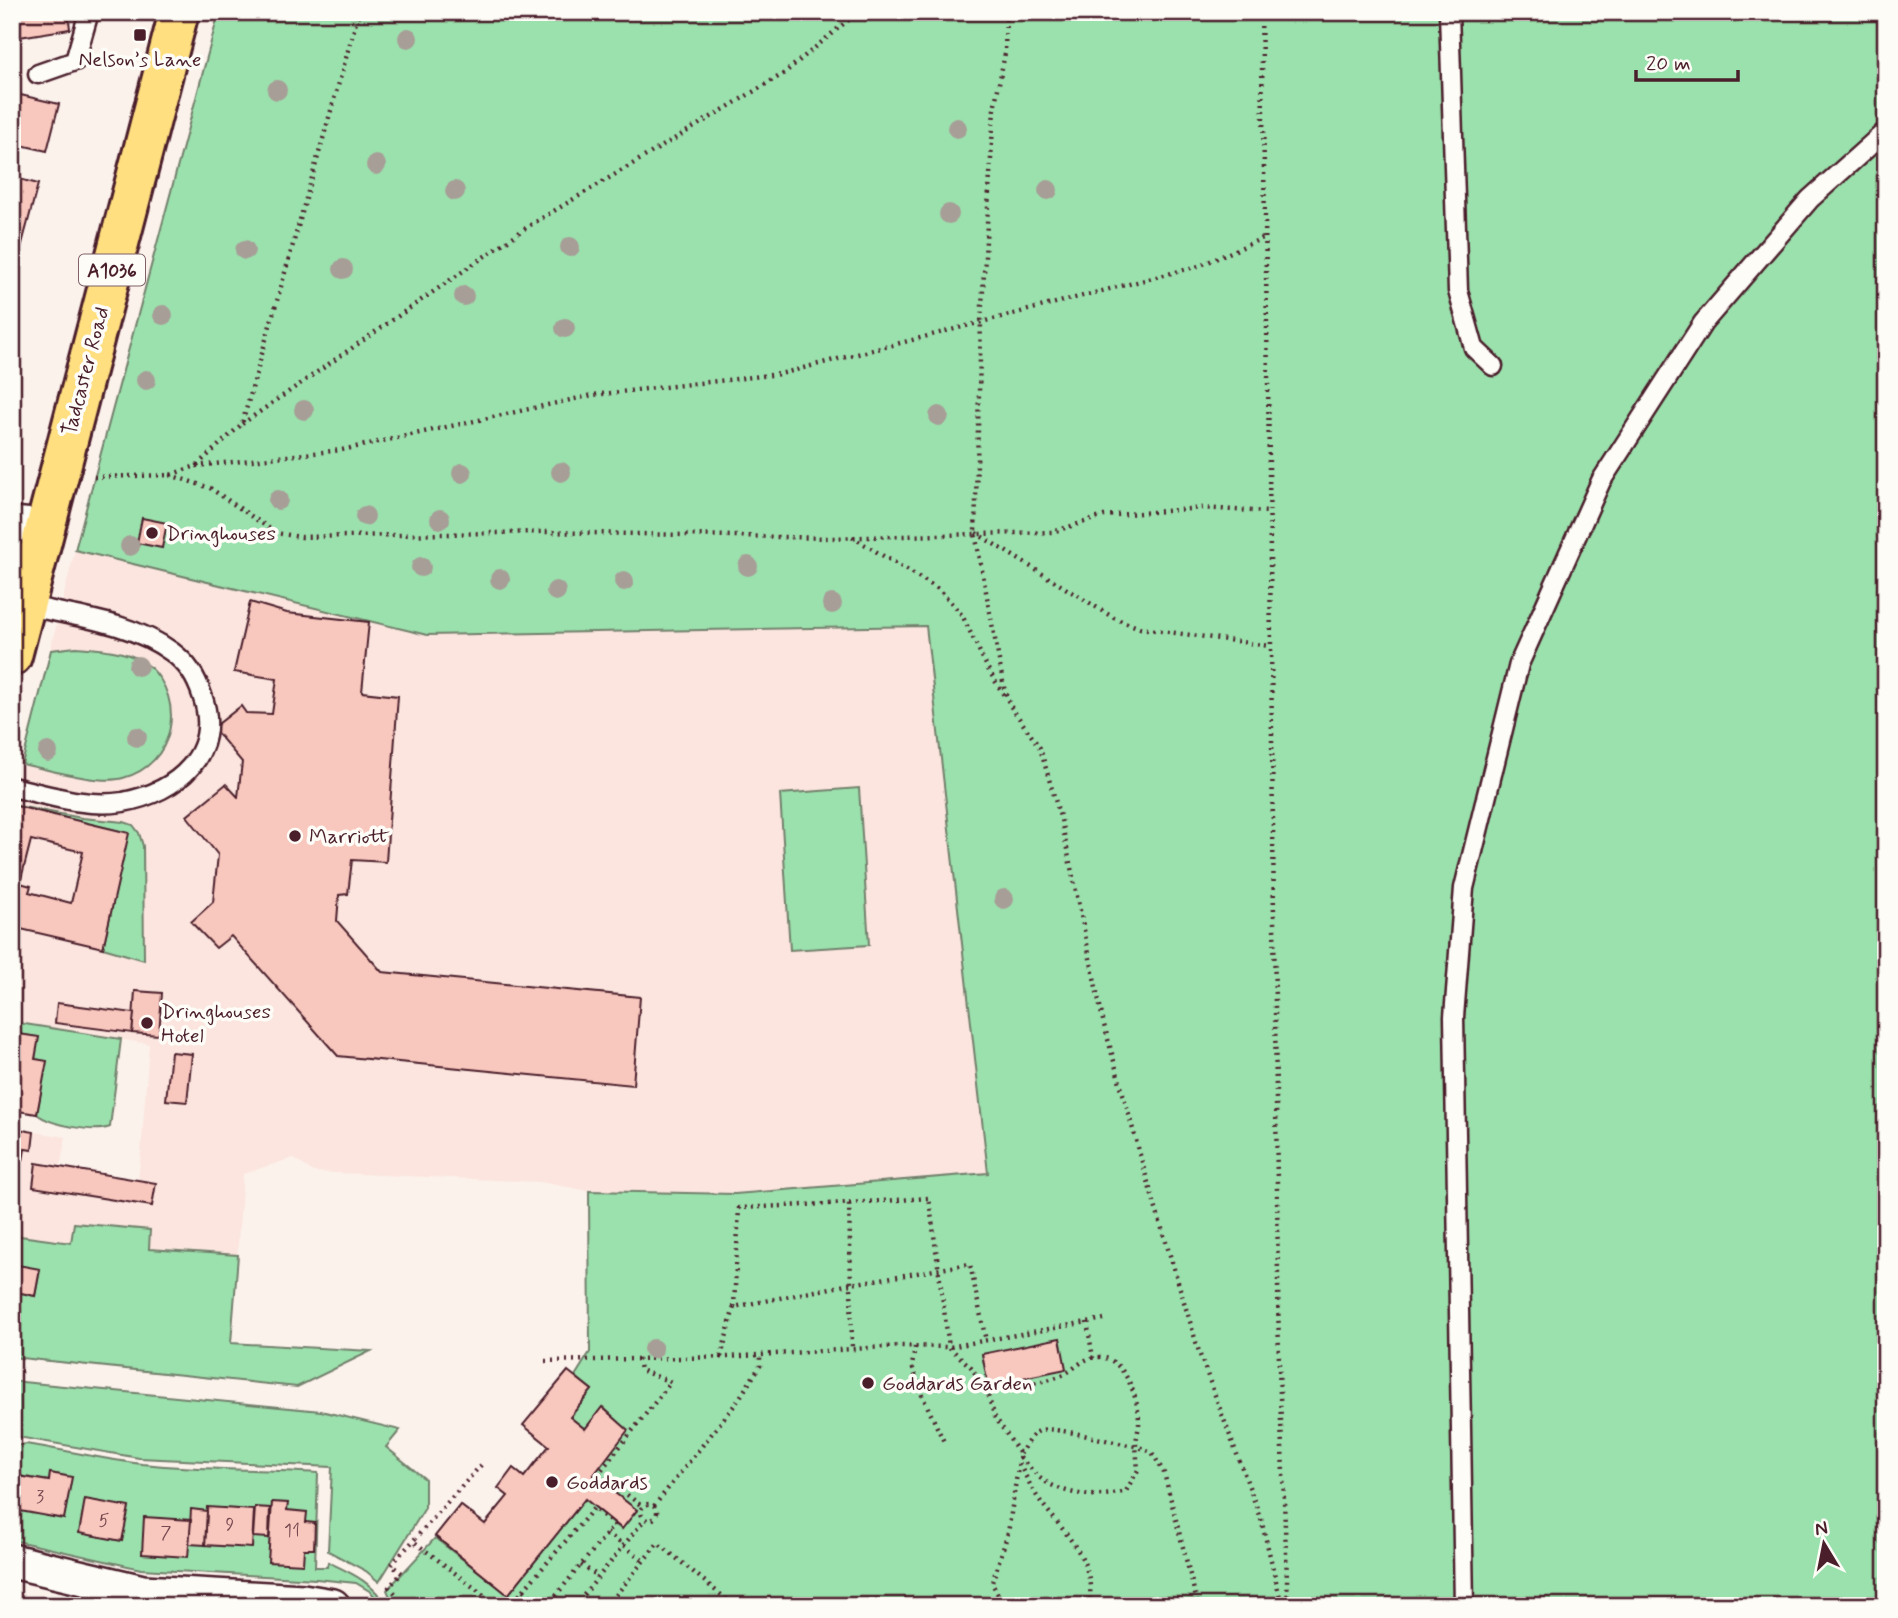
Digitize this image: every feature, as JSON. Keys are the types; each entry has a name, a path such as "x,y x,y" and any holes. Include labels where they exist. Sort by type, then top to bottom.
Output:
{"main road":[{"name":"Tadcaster Road","path":"28,526 179,12"},
{"name":"A1036","path":"12,656 25,605 28,526"}],"street":[{"path":"12,1560 143,1592 303,1601 333,1606"}],"lane":[{"path":"38,74 75,61 89,12"},
{"path":"1449,12 1458,291 1474,348 1493,366"},
{"path":"1464,1606 1454,1017 1464,888 1519,664 1601,481 1703,323 1810,199 1886,131"},
{"path":"12,787 81,803 121,802 157,793 186,774 201,752 209,730 205,703 194,673 172,652 135,633 92,619 25,605"}],"path":[{"path":"242,424 359,12"},
{"path":"196,466 242,424 527,227 783,74 858,12"},
{"path":"1006,12 1005,53 994,109 981,322 975,533 1009,704"},
{"path":"1261,12 1279,1368 1288,1606"},
{"path":"90,475 101,478 170,475 196,466 342,450 593,395 780,374 1199,266 1265,237"},
{"path":"170,475 210,488 276,533 301,537 542,532 851,537 1052,532 1104,516 1201,508 1269,512"},
{"path":"975,533 1114,618 1140,628 1270,646"},
{"path":"851,537 940,590 962,615 988,669 1040,748 1061,820 1104,1025 1144,1169 1200,1355 1261,1519 1282,1606"},
{"path":"721,1357 734,1307 739,1208 929,1198 949,1347 971,1367 986,1390 995,1416 1020,1458 1040,1501 1072,1539 1082,1558 1092,1591 1089,1606"},
{"path":"849,1203 852,1350"},
{"path":"734,1307 970,1264 986,1340"},
{"path":"545,1361 760,1356 949,1347 1104,1319"},
{"path":"1087,1322 1093,1358"},
{"path":"915,1347 912,1366 945,1444"},
{"path":"638,1359 640,1370 671,1382 599,1473 643,1507 653,1506 737,1402 761,1366 760,1356"},
{"path":"986,1390 1060,1376 1087,1360 1104,1357 1118,1364 1129,1382 1139,1423 1136,1446 1138,1470 1126,1491 1106,1497 1077,1494 1041,1479 1020,1458"},
{"path":"1004,1606 992,1583 1008,1533 1020,1458 1030,1438 1041,1430 1059,1430 1136,1446 1152,1452 1164,1473 1198,1606"},
{"path":"400,1606 397,1595 389,1587 402,1573 391,1564 481,1465"},
{"path":"643,1507 641,1513 645,1519 650,1520 655,1518 656,1511 653,1506"},
{"path":"510,1606 594,1508 614,1525 545,1606 524,1590"},
{"path":"575,1606 645,1519"},
{"path":"607,1533 644,1561"},
{"path":"413,1541 498,1606"},
{"path":"607,1606 658,1543 726,1599 721,1606"},
{"path":"581,1565 598,1576"},
{"path":"554,1597 566,1606"},
{"path":"1125,1606 1131,1600 1144,1599 1155,1606"}],"shaded area":[{"path":"75,550 427,635 927,626 988,1173 735,1194 589,1191 540,1182 313,1172 293,1158 243,1174 231,1343 12,1319 12,1128 66,1137 60,1167 138,1180 141,1153 149,1044 12,1022 12,803"}],"green space":[{"path":"219,12 1886,12 1886,1606 394,1606 387,1590 435,1538 508,1594 585,1499 621,1529 637,1511 593,1476 627,1430 603,1407 585,1429 570,1417 592,1390 575,1376 590,1352 589,1191 735,1194 988,1173 926,626 427,635 75,550"},
{"path":"76,647 114,651 133,657 149,666 161,680 171,713 169,730 164,746 154,760 140,771 113,780 73,776 22,764 51,650"},
{"path":"859,788 869,945 790,950 780,794"},
{"path":"12,805 133,825 143,846 144,960 103,948 128,833"},
{"path":"12,1022 121,1039 110,1127 72,1127 52,1122 37,1114 46,1061 35,1059 38,1037 12,1033"},
{"path":"74,1223 150,1230 149,1249 238,1255 231,1343 371,1351 297,1387 12,1357 12,1291 35,1296 40,1270 12,1264 12,1235 71,1243"},
{"path":"12,1381 321,1411 400,1430 386,1447 425,1479 425,1508 379,1582 366,1571 328,1551 332,1467 139,1458 12,1436"},
{"path":"26,1444 142,1464 318,1473 315,1567 327,1567 328,1562 353,1574 368,1584 386,1606 382,1606 371,1592 356,1583 141,1569 12,1540 12,1521 18,1521 20,1511 71,1477 50,1473 49,1481 12,1475 15,1446"}],"building":[{"path":"12,12 68,12 70,29 13,38"},
{"path":"12,93 59,104 47,151 12,143"},
{"path":"12,177 38,184 18,259 12,257"},
{"name":"Dringhouses","path":"142,518 167,523 162,548 137,543"},
{"name":"Marriott","path":"250,602 287,613 369,622 362,692 398,696 386,862 352,860 348,894 339,895 337,921 382,972 640,997 633,1085 338,1056 231,936 216,948 191,922 213,902 218,855 187,816 226,784 238,797 242,762 213,728 241,706 246,713 272,714 277,679 234,672"},
{"path":"12,805 129,833 103,948 12,927","holes":["31,840 83,852 71,903 29,892 31,886 20,883"]},
{"name":"Dringhouses Hotel","path":"135,991 162,993 159,1035 132,1033"},
{"path":"57,1003 134,1013 132,1033 55,1023"},
{"path":"12,1033 39,1037 35,1059 47,1061 37,1114 12,1110"},
{"path":"171,1052 192,1054 187,1102 166,1100"},
{"path":"12,1128 34,1132 32,1150 25,1149 23,1161 12,1159"},
{"path":"36,1163 156,1183 152,1206 33,1187"},
{"path":"12,1264 40,1269 35,1296 12,1291"},
{"path":"1060,1338 1066,1369 988,1385 982,1354"},
{"name":"Goddards","path":"568,1371 592,1390 570,1417 585,1429 602,1407 628,1430 593,1476 637,1510 622,1529 585,1499 508,1595 435,1536 460,1505 485,1524 508,1496 498,1488 513,1468 524,1477 549,1446 523,1425"},
{"path":"50,1473 72,1477 64,1519 20,1511 18,1522 12,1521 12,1475 49,1481"},
{"path":"85,1499 129,1507 122,1541 79,1533"},
{"path":"272,1502 288,1503 287,1510 307,1512 306,1522 315,1523 314,1549 304,1549 303,1564 268,1562"},
{"path":"207,1507 254,1510 252,1548 205,1545"},
{"path":"255,1507 270,1508 269,1538 253,1537"},
{"path":"191,1509 207,1511 205,1545 189,1544"},
{"path":"144,1517 191,1520 188,1557 142,1554"}],"place":[{"name":"Nelson’s Lane","path":"140,35"},
{"name":"Dringhouses","path":"152,533"},
{"name":"Marriott","path":"295,836"},
{"name":"Dringhouses Hotel","path":"147,1023"},
{"name":"Goddards Garden","path":"868,1383"},
{"name":"Goddards","path":"552,1482"}]}
